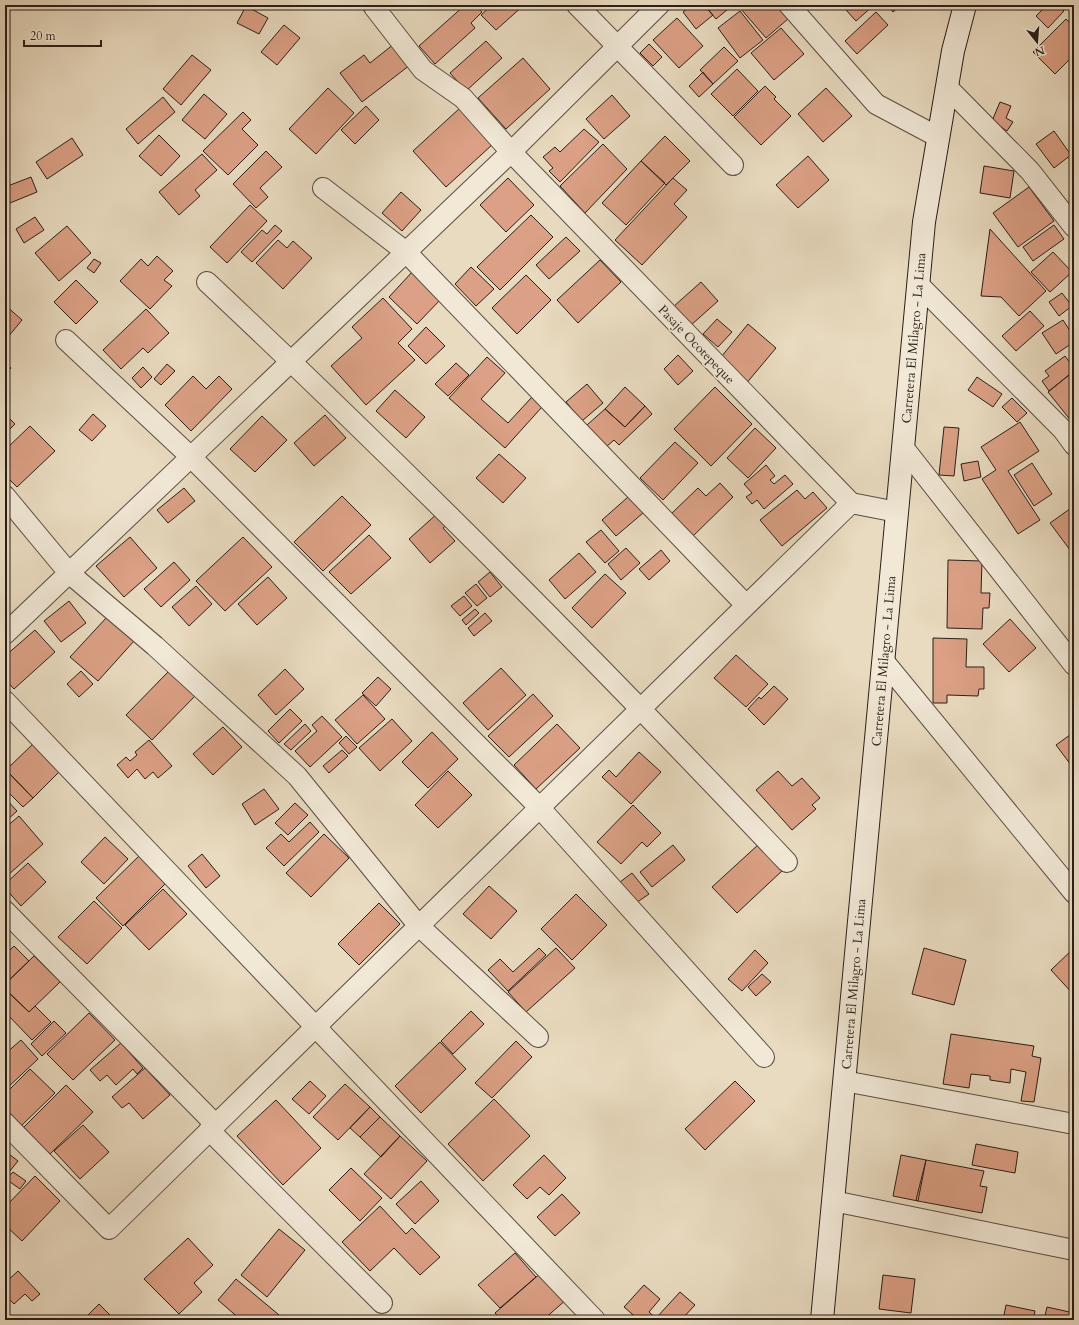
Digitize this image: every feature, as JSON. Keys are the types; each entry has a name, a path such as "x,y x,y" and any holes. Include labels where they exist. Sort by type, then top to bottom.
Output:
{"main road":[{"name":"Carretera El Milagro - La Lima","path":"822,1320 924,222 953,51 965,5"}],"street":[{"path":"578,5 734,165"},
{"path":"5,634 510,152 659,5"},
{"path":"790,5 876,104 938,137"},
{"name":"Pasaje Ocotepeque","path":"374,7 423,70 463,98 510,152 851,503"},
{"path":"947,86 1030,171 1074,227"},
{"path":"323,188 406,252 746,605"},
{"path":"207,282 291,361 641,708 787,862"},
{"path":"918,284 1062,430 1074,445"},
{"path":"66,340 191,457 539,807 764,1057"},
{"path":"903,447 1074,665"},
{"path":"5,496 69,573 155,646 297,776 418,925 538,1037"},
{"path":"5,1123 109,1229 851,503 897,512"},
{"path":"883,660 1074,893"},
{"path":"5,701 595,1320"},
{"path":"5,911 382,1304"},
{"path":"844,1081 1074,1124"},
{"path":"833,1201 1074,1250"}],"building":[{"path":"465,5 475,5 482,12 471,23 475,28 435,64 419,46"},
{"path":"492,5 524,5 496,30 481,15"},
{"path":"691,5 704,5 713,15 696,29 683,12"},
{"path":"704,5 733,5 716,19"},
{"path":"743,5 779,5 789,18 766,38 740,8"},
{"path":"852,5 874,5 856,21 846,10"},
{"path":"887,5 901,5 893,12"},
{"path":"1047,5 1058,5 1064,11 1048,28 1036,16"},
{"path":"246,6 268,18 259,34 237,23"},
{"path":"740,11 763,40 740,58 718,28"},
{"path":"876,12 888,25 857,54 845,41"},
{"path":"677,18 703,46 679,68 653,40"},
{"path":"1066,19 1074,27 1074,55 1055,74 1033,52"},
{"path":"284,25 300,38 277,65 261,52"},
{"path":"781,28 804,54 774,80 751,53"},
{"path":"486,41 502,58 466,91 450,73"},
{"path":"394,44 410,65 362,102 340,73 364,55 370,63"},
{"path":"649,44 662,57 653,66 640,53"},
{"path":"724,47 738,61 713,84 700,70"},
{"path":"192,55 211,70 181,105 163,89"},
{"path":"523,58 550,89 506,129 478,98"},
{"path":"737,69 758,91 733,116 711,94"},
{"path":"703,72 713,84 699,97 689,86"},
{"path":"765,86 776,97 774,99 791,116 761,145 734,117"},
{"path":"328,88 354,113 316,154 289,129"},
{"path":"826,88 852,116 823,142 798,114"},
{"path":"204,94 227,114 205,139 182,120"},
{"path":"612,95 630,116 604,139 586,119"},
{"path":"163,97 175,112 138,144 126,129"},
{"path":"1000,102 1011,106 1006,118 1013,122 1007,131 992,121"},
{"path":"366,106 379,120 355,144 341,130"},
{"path":"460,108 493,144 446,187 413,151"},
{"path":"243,112 251,120 242,129 258,145 228,175 203,151"},
{"path":"584,129 599,142 560,182 549,171 553,168 543,157 555,147 560,152"},
{"path":"1054,131 1071,155 1054,168 1036,144"},
{"path":"159,135 180,156 161,176 139,156"},
{"path":"665,136 690,161 666,185 641,161"},
{"path":"72,138 83,155 47,179 36,162"},
{"path":"603,144 627,169 585,213 560,186"},
{"path":"266,151 282,167 260,188 268,197 256,208 233,184"},
{"path":"202,154 217,170 195,190 200,196 179,215 159,192"},
{"path":"808,156 829,180 798,208 776,185"},
{"path":"641,161 665,183 626,225 602,203"},
{"path":"984,166 1014,171 1010,198 980,193"},
{"path":"31,177 37,192 5,205 5,187"},
{"path":"508,178 534,205 506,232 480,205"},
{"path":"673,178 687,190 674,204 687,217 642,265 615,240"},
{"path":"1029,187 1054,221 1018,247 993,213"},
{"path":"401,192 421,210 402,231 382,213"},
{"path":"250,205 267,221 227,263 210,247"},
{"path":"531,215 553,237 500,290 477,267"},
{"path":"35,217 44,230 24,243 16,229"},
{"path":"275,225 282,231 252,262 241,252 262,230 267,234"},
{"path":"1054,225 1064,239 1033,261 1023,247"},
{"path":"67,226 91,253 59,281 35,253"},
{"path":"990,229 1046,291 1019,316 1001,297 981,296"},
{"path":"566,237 580,251 549,279 536,265"},
{"path":"278,240 287,248 293,241 312,258 283,289 256,263"},
{"path":"1053,252 1072,272 1050,292 1031,272"},
{"path":"157,256 173,271 164,280 172,286 150,309 120,281 141,259 148,266"},
{"path":"94,259 101,263 94,273 87,268"},
{"path":"600,260 621,282 578,323 557,300"},
{"path":"471,267 494,289 476,306 455,284"},
{"path":"413,271 442,298 417,324 389,297"},
{"path":"526,275 551,300 517,334 492,308"},
{"path":"76,280 98,302 76,324 54,302"},
{"path":"701,282 718,301 690,326 673,307"},
{"path":"1062,293 1072,306 1059,316 1049,302"},
{"path":"383,298 412,329 398,343 415,360 366,405 331,366 362,338 352,327"},
{"path":"5,305 22,320 8,337 5,335"},
{"path":"146,309 169,333 148,353 143,348 121,369 103,350"},
{"path":"1030,311 1044,326 1016,351 1002,336"},
{"path":"717,319 732,332 718,347 703,334"},
{"path":"1063,320 1074,337 1074,342 1056,354 1042,333"},
{"path":"748,324 776,348 745,385 717,362"},
{"path":"426,327 445,346 426,364 408,346"},
{"path":"678,355 693,371 678,385 664,369"},
{"path":"1065,356 1074,368 1074,371 1049,391 1042,381 1049,376 1045,371"},
{"path":"487,357 505,373 481,399 508,423 532,397 542,407 505,448 449,398"},
{"path":"5,362 11,368 5,374"},
{"path":"456,363 469,375 448,396 435,384"},
{"path":"167,364 175,371 161,385 154,379"},
{"path":"143,367 152,377 141,388 132,378"},
{"path":"1074,371 1074,421 1072,422 1048,392"},
{"path":"193,376 206,389 219,376 232,389 191,431 165,405"},
{"path":"977,377 1002,394 993,407 968,390"},
{"path":"587,384 603,403 582,421 566,402"},
{"path":"625,387 645,406 625,427 605,409"},
{"path":"715,387 752,424 711,466 674,429"},
{"path":"395,390 425,417 406,438 376,411"},
{"path":"1012,398 1027,413 1017,422 1002,407"},
{"path":"645,406 652,414 619,445 614,440 606,447 587,425 605,409 625,427"},
{"path":"5,414 15,424 5,434"},
{"path":"93,414 106,426 92,441 79,430"},
{"path":"325,415 346,438 314,466 294,443"},
{"path":"262,416 287,440 255,472 230,449"},
{"path":"1020,422 1039,451 1008,471 1040,520 1018,534 982,479 996,470 981,447"},
{"path":"30,426 55,451 17,487 5,475 5,450"},
{"path":"944,427 959,428 954,476 939,475"},
{"path":"755,428 776,448 748,478 727,458"},
{"path":"675,442 698,463 663,500 640,478"},
{"path":"499,454 526,478 503,503 476,478"},
{"path":"978,461 981,477 964,481 961,464"},
{"path":"1032,463 1052,494 1034,506 1014,475"},
{"path":"766,465 775,476 770,480 774,484 785,475 793,484 764,509 757,500 752,504 746,497 752,493 744,484"},
{"path":"720,483 733,497 693,536 671,514 698,488 706,496"},
{"path":"184,488 195,501 168,523 157,510"},
{"path":"797,490 805,499 813,492 827,508 782,546 760,520"},
{"path":"342,496 371,525 323,571 294,542"},
{"path":"628,497 643,513 616,536 602,520"},
{"path":"1074,506 1074,554 1073,554 1050,523"},
{"path":"439,512 449,523 443,528 455,541 430,563 409,539"},
{"path":"601,530 619,551 605,563 586,542"},
{"path":"369,535 391,558 351,594 329,572"},
{"path":"130,537 157,568 124,597 96,566"},
{"path":"243,537 272,567 225,611 196,581"},
{"path":"626,548 640,563 621,580 608,564"},
{"path":"661,550 670,561 649,580 639,569"},
{"path":"579,553 596,572 565,599 549,580"},
{"path":"948,560 982,561 981,593 990,593 989,608 983,608 982,629 947,628"},
{"path":"174,562 190,580 161,607 144,589"},
{"path":"490,572 502,587 490,597 478,582"},
{"path":"605,574 626,593 592,628 572,608"},
{"path":"268,577 287,598 257,625 238,604"},
{"path":"476,584 487,598 477,606 465,593"},
{"path":"196,586 212,604 189,626 172,607"},
{"path":"464,596 472,606 460,616 451,606"},
{"path":"69,601 86,623 61,642 44,621"},
{"path":"475,609 479,613 466,625 462,620"},
{"path":"485,613 492,621 474,636 468,628"},
{"path":"107,617 134,641 98,681 70,657"},
{"path":"1010,619 1036,648 1009,672 983,644"},
{"path":"35,630 55,652 14,689 5,679 5,656"},
{"path":"933,638 967,639 966,667 984,667 984,689 979,689 978,696 947,695 947,703 933,703"},
{"path":"736,655 768,684 746,707 714,678"},
{"path":"501,668 526,695 488,730 463,703"},
{"path":"285,669 304,689 276,715 258,695"},
{"path":"81,671 93,684 79,697 67,684"},
{"path":"169,671 195,696 152,740 126,715"},
{"path":"378,677 391,689 376,706 362,693"},
{"path":"774,686 788,699 764,725 748,709 759,697 761,699"},
{"path":"533,694 553,716 509,757 488,736"},
{"path":"363,695 385,719 357,744 335,720"},
{"path":"290,709 302,721 279,743 268,731"},
{"path":"322,716 342,737 310,767 295,751 317,731 312,725"},
{"path":"392,719 412,741 380,771 359,748"},
{"path":"305,724 311,731 291,750 284,744"},
{"path":"557,724 580,748 536,789 514,765"},
{"path":"223,727 242,747 213,775 193,754"},
{"path":"432,732 458,759 428,788 402,762"},
{"path":"1074,732 1074,769 1056,745"},
{"path":"346,736 357,747 349,754 339,743"},
{"path":"149,740 172,766 158,778 153,772 145,779 137,769 128,778 117,765 126,757 130,761 137,755 135,752"},
{"path":"35,742 62,769 33,798 6,770"},
{"path":"342,750 348,756 329,773 323,766"},
{"path":"639,752 661,772 631,804 602,777 609,770 616,777"},
{"path":"6,770 33,798 23,807 5,789"},
{"path":"448,771 472,795 438,828 415,805"},
{"path":"778,771 792,786 802,778 820,798 812,805 816,809 792,830 756,790"},
{"path":"264,789 279,809 255,825 242,804"},
{"path":"5,798 17,811 5,822"},
{"path":"295,803 308,815 288,835 275,823"},
{"path":"633,805 661,833 647,847 642,842 621,864 597,842"},
{"path":"19,816 43,844 8,875 5,871 5,828"},
{"path":"310,822 319,832 284,866 266,848 281,834 289,842"},
{"path":"324,834 349,858 311,897 286,873"},
{"path":"105,837 128,859 104,884 81,862"},
{"path":"759,844 783,870 737,913 712,887"},
{"path":"673,845 685,860 652,887 640,872"},
{"path":"202,854 220,876 206,888 188,866"},
{"path":"140,855 167,882 123,926 96,898"},
{"path":"28,863 46,882 21,906 5,888 5,884"},
{"path":"632,873 649,894 636,903 620,882"},
{"path":"489,886 517,911 491,939 463,914"},
{"path":"163,889 187,914 149,950 125,925"},
{"path":"576,894 607,925 572,960 541,929"},
{"path":"94,901 122,928 87,964 58,937"},
{"path":"379,903 400,924 359,965 338,944"},
{"path":"14,946 29,961 6,983 5,955"},
{"path":"539,948 546,955 508,991 488,970 500,959 513,972"},
{"path":"556,948 575,968 526,1012 508,992"},
{"path":"924,948 966,960 954,1005 912,994"},
{"path":"1074,948 1074,995 1051,970"},
{"path":"755,950 768,963 742,991 728,979"},
{"path":"34,956 60,982 29,1012 5,989 5,984"},
{"path":"762,974 771,982 756,996 748,987"},
{"path":"5,989 29,1012 35,1006 51,1022 32,1040 5,1012"},
{"path":"471,1011 484,1024 453,1054 441,1041"},
{"path":"89,1013 115,1040 73,1080 47,1054"},
{"path":"54,1021 66,1033 42,1056 31,1044"},
{"path":"951,1034 1034,1046 1032,1056 1041,1058 1034,1102 1021,1101 1026,1072 1011,1069 1010,1083 990,1080 990,1076 971,1074 969,1088 943,1084"},
{"path":"21,1040 38,1059 5,1090 5,1054"},
{"path":"516,1041 532,1057 492,1098 475,1083"},
{"path":"440,1042 466,1069 421,1113 395,1086"},
{"path":"121,1043 143,1068 137,1074 133,1069 116,1085 107,1075 100,1081 90,1070"},
{"path":"145,1068 170,1095 143,1119 129,1103 122,1108 112,1097"},
{"path":"30,1069 55,1093 20,1127 5,1111 5,1094"},
{"path":"310,1081 326,1096 309,1114 292,1099"},
{"path":"735,1081 755,1101 705,1150 685,1129"},
{"path":"345,1084 370,1107 338,1140 313,1117"},
{"path":"66,1085 93,1112 50,1154 23,1128"},
{"path":"494,1099 530,1136 483,1181 448,1144"},
{"path":"276,1100 321,1148 283,1185 237,1136"},
{"path":"370,1107 380,1117 360,1137 350,1128"},
{"path":"380,1117 400,1136 381,1157 360,1137"},
{"path":"83,1125 109,1152 80,1179 54,1151"},
{"path":"400,1136 427,1161 391,1199 364,1174"},
{"path":"976,1144 1018,1152 1015,1173 972,1165"},
{"path":"5,1151 18,1161 5,1177"},
{"path":"544,1155 566,1178 549,1195 540,1187 527,1199 513,1185"},
{"path":"901,1155 926,1160 918,1201 893,1196"},
{"path":"926,1160 984,1171 980,1186 987,1187 982,1213 916,1200"},
{"path":"351,1168 382,1198 360,1221 329,1190"},
{"path":"13,1172 26,1181 20,1189 6,1179"},
{"path":"35,1176 60,1201 22,1241 5,1225 5,1207"},
{"path":"421,1181 439,1201 415,1224 396,1204"},
{"path":"562,1194 580,1213 555,1236 537,1217"},
{"path":"380,1206 406,1234 412,1228 440,1257 420,1275 394,1248 370,1271 342,1242"},
{"path":"279,1229 305,1250 267,1297 241,1275"},
{"path":"188,1238 213,1265 194,1283 202,1292 179,1314 144,1279"},
{"path":"515,1253 536,1277 500,1308 478,1285"},
{"path":"18,1271 40,1294 32,1301 25,1294 14,1304 5,1295 5,1283"},
{"path":"543,1271 567,1299 543,1320 501,1320 495,1313"},
{"path":"883,1275 915,1279 911,1313 879,1309"},
{"path":"236,1279 285,1320 241,1320 218,1300"},
{"path":"644,1285 660,1299 649,1312 658,1320 639,1320 624,1307"},
{"path":"680,1292 695,1305 681,1320 661,1320 657,1317"},
{"path":"99,1304 115,1320 83,1320"},
{"path":"1006,1305 1035,1311 1033,1320 1003,1320"},
{"path":"1047,1307 1074,1313 1074,1320 1044,1320"},
{"path":"379,1315 385,1320 374,1320"}]}
